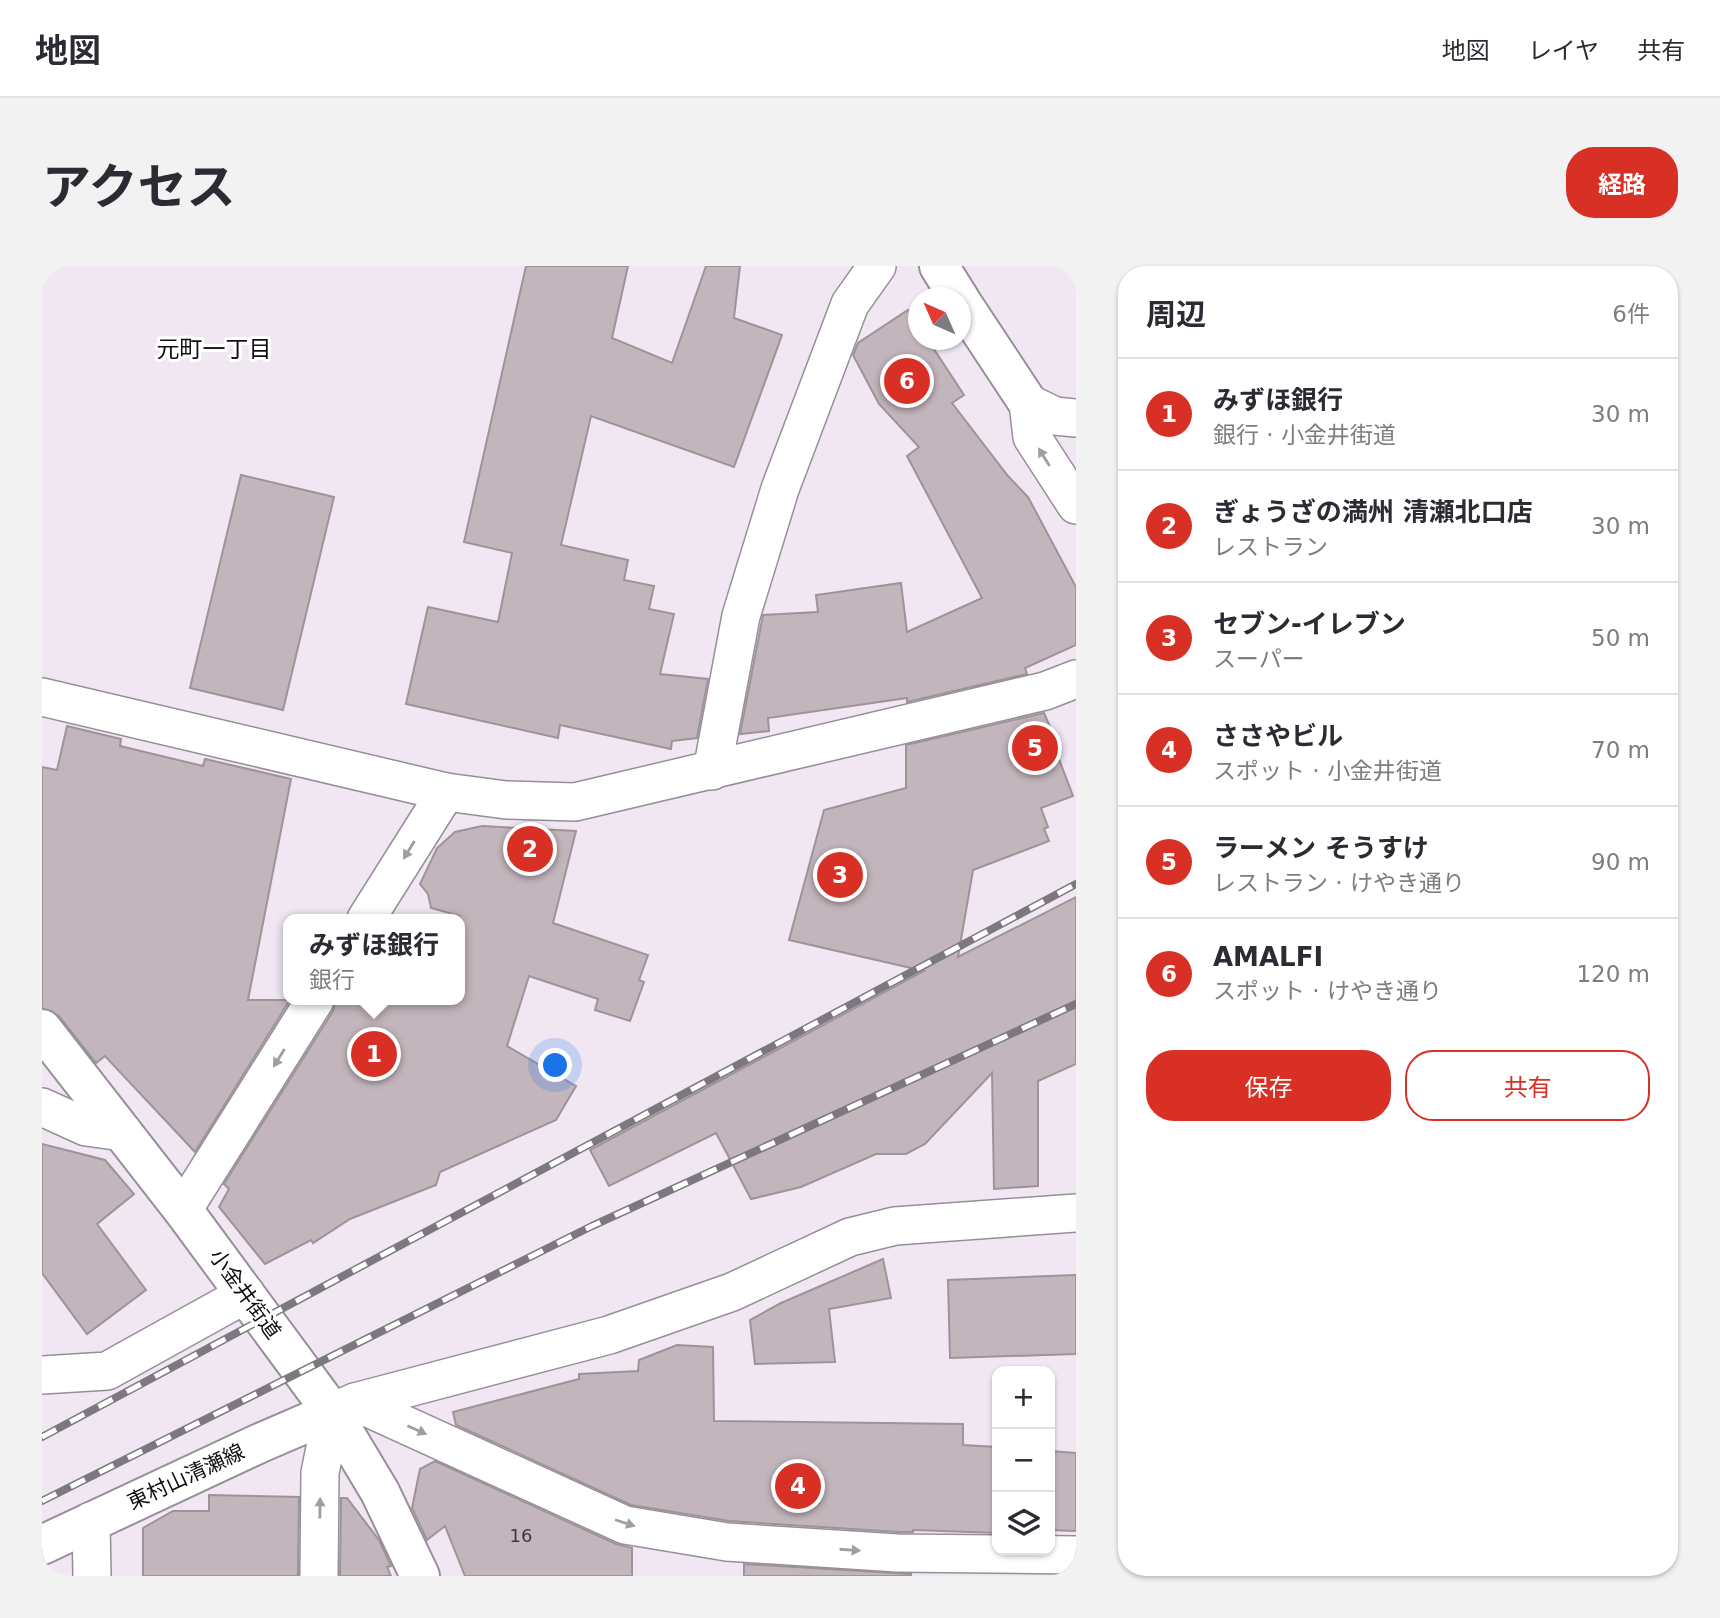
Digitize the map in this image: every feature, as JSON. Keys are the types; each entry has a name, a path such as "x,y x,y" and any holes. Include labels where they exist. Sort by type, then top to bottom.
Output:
{"main road":[{"path":"939,266 952,287"},
{"path":"971,316 1028,403"},
{"name":"小金井街道","path":"42,1029 246,1294 344,1407 420,1576"},
{"name":"東村山清瀬線","path":"42,1545 344,1407"}],"street":[{"path":"712,771 741,616 780,489 849,304 877,266"},
{"path":"1028,403 1055,416 1076,418"},
{"path":"1028,403 1032,437 1076,505"},
{"path":"42,696 446,792 506,800 575,802 1045,691 1076,678"},
{"path":"369,914 446,792"},
{"path":"183,1210 312,1005"},
{"path":"42,1107 86,1127 123,1132"},
{"path":"344,1407 609,1335 732,1292 850,1237 895,1226 1076,1213"},
{"path":"42,1375 107,1371 246,1294"},
{"path":"344,1407 625,1525 727,1542 897,1553 1076,1555"},
{"path":"319,1576 320,1473 344,1407"},
{"path":"92,1521 92,1576"}],"building":[{"path":"526,266 628,266 612,338 672,363 706,266 740,266 734,318 782,335 734,467 591,416 561,545 628,560 624,580 654,586 649,609 674,614 660,674 708,679 697,738 672,741 671,749 560,725 558,738 406,704 428,607 498,622 512,553 464,542"},
{"path":"908,310 908,350 935,350 964,395 952,403 1008,476 1028,497 1076,587 1076,645 1025,668 1027,674 907,702 907,698 768,718 769,731 740,734 763,615 818,612 816,595 901,583 907,632 982,598 907,456 919,447 879,404 853,355 858,343"},
{"path":"241,475 334,497 283,710 190,688"},
{"path":"1044,713 1061,752 1057,754 1073,796 1041,808 1048,827 1044,829 1049,841 973,870 958,957 1076,897 1076,1064 1038,1081 1038,1186 994,1189 992,1073 925,1144 906,1154 876,1154 801,1187 751,1199 716,1133 609,1186 590,1150 924,971 789,940 824,810 906,788 906,745"},
{"path":"67,726 121,739 120,746 203,766 205,759 291,779 248,1000 283,1000 283,1005 287,1005 195,1152 105,1056 96,1063 59,1016 42,1008 42,767 57,770"},
{"path":"482,826 576,831 553,923 648,955 639,980 644,982 630,1021 595,1010 598,999 529,976 507,1046 576,1086 556,1120 440,1172 436,1185 350,1219 313,1243 311,1240 265,1264 219,1207 229,1189 224,1184 335,1005 465,1005 465,914 453,914 431,908 428,894 420,884 437,848 455,832"},
{"path":"42,1144 105,1160 134,1194 97,1224 146,1290 87,1334 42,1273"},
{"path":"883,1259 891,1298 829,1309 835,1362 755,1364 750,1320 781,1303"},
{"path":"1076,1275 1076,1354 950,1358 948,1280"},
{"path":"677,1345 713,1347 714,1421 963,1424 963,1445 992,1447 992,1533 913,1530 898,1532 729,1521 631,1505 456,1425 453,1412 579,1379 579,1374 638,1371 639,1360"},
{"path":"1055,1451 1076,1453 1076,1531 1055,1530"},
{"path":"435,1461 616,1544 632,1548 632,1576 465,1576 445,1526 427,1540 412,1508 420,1469"},
{"path":"209,1495 299,1497 298,1576 143,1576 143,1528 173,1511 209,1511"},
{"path":"341,1498 347,1498 379,1540 391,1566 387,1567 391,1576 340,1576"},
{"path":"744,1564 911,1574 911,1576 744,1576"}],"railway":[{"path":"42,1437 1076,884"},
{"path":"42,1501 592,1226 1076,1004"}],"place":[{"name":"AMALFI","path":"907,381"},
{"name":"ラーメン そうすけ","path":"1035,748"},
{"name":"ぎょうざの満州 清瀬北口店","path":"530,849"},
{"name":"セブン-イレブン","path":"840,875"},
{"name":"みずほ銀行","path":"374,1054"},
{"name":"ささやビル","path":"798,1486"}],"district":[{"name":"元町一丁目","path":"214,349"}]}
